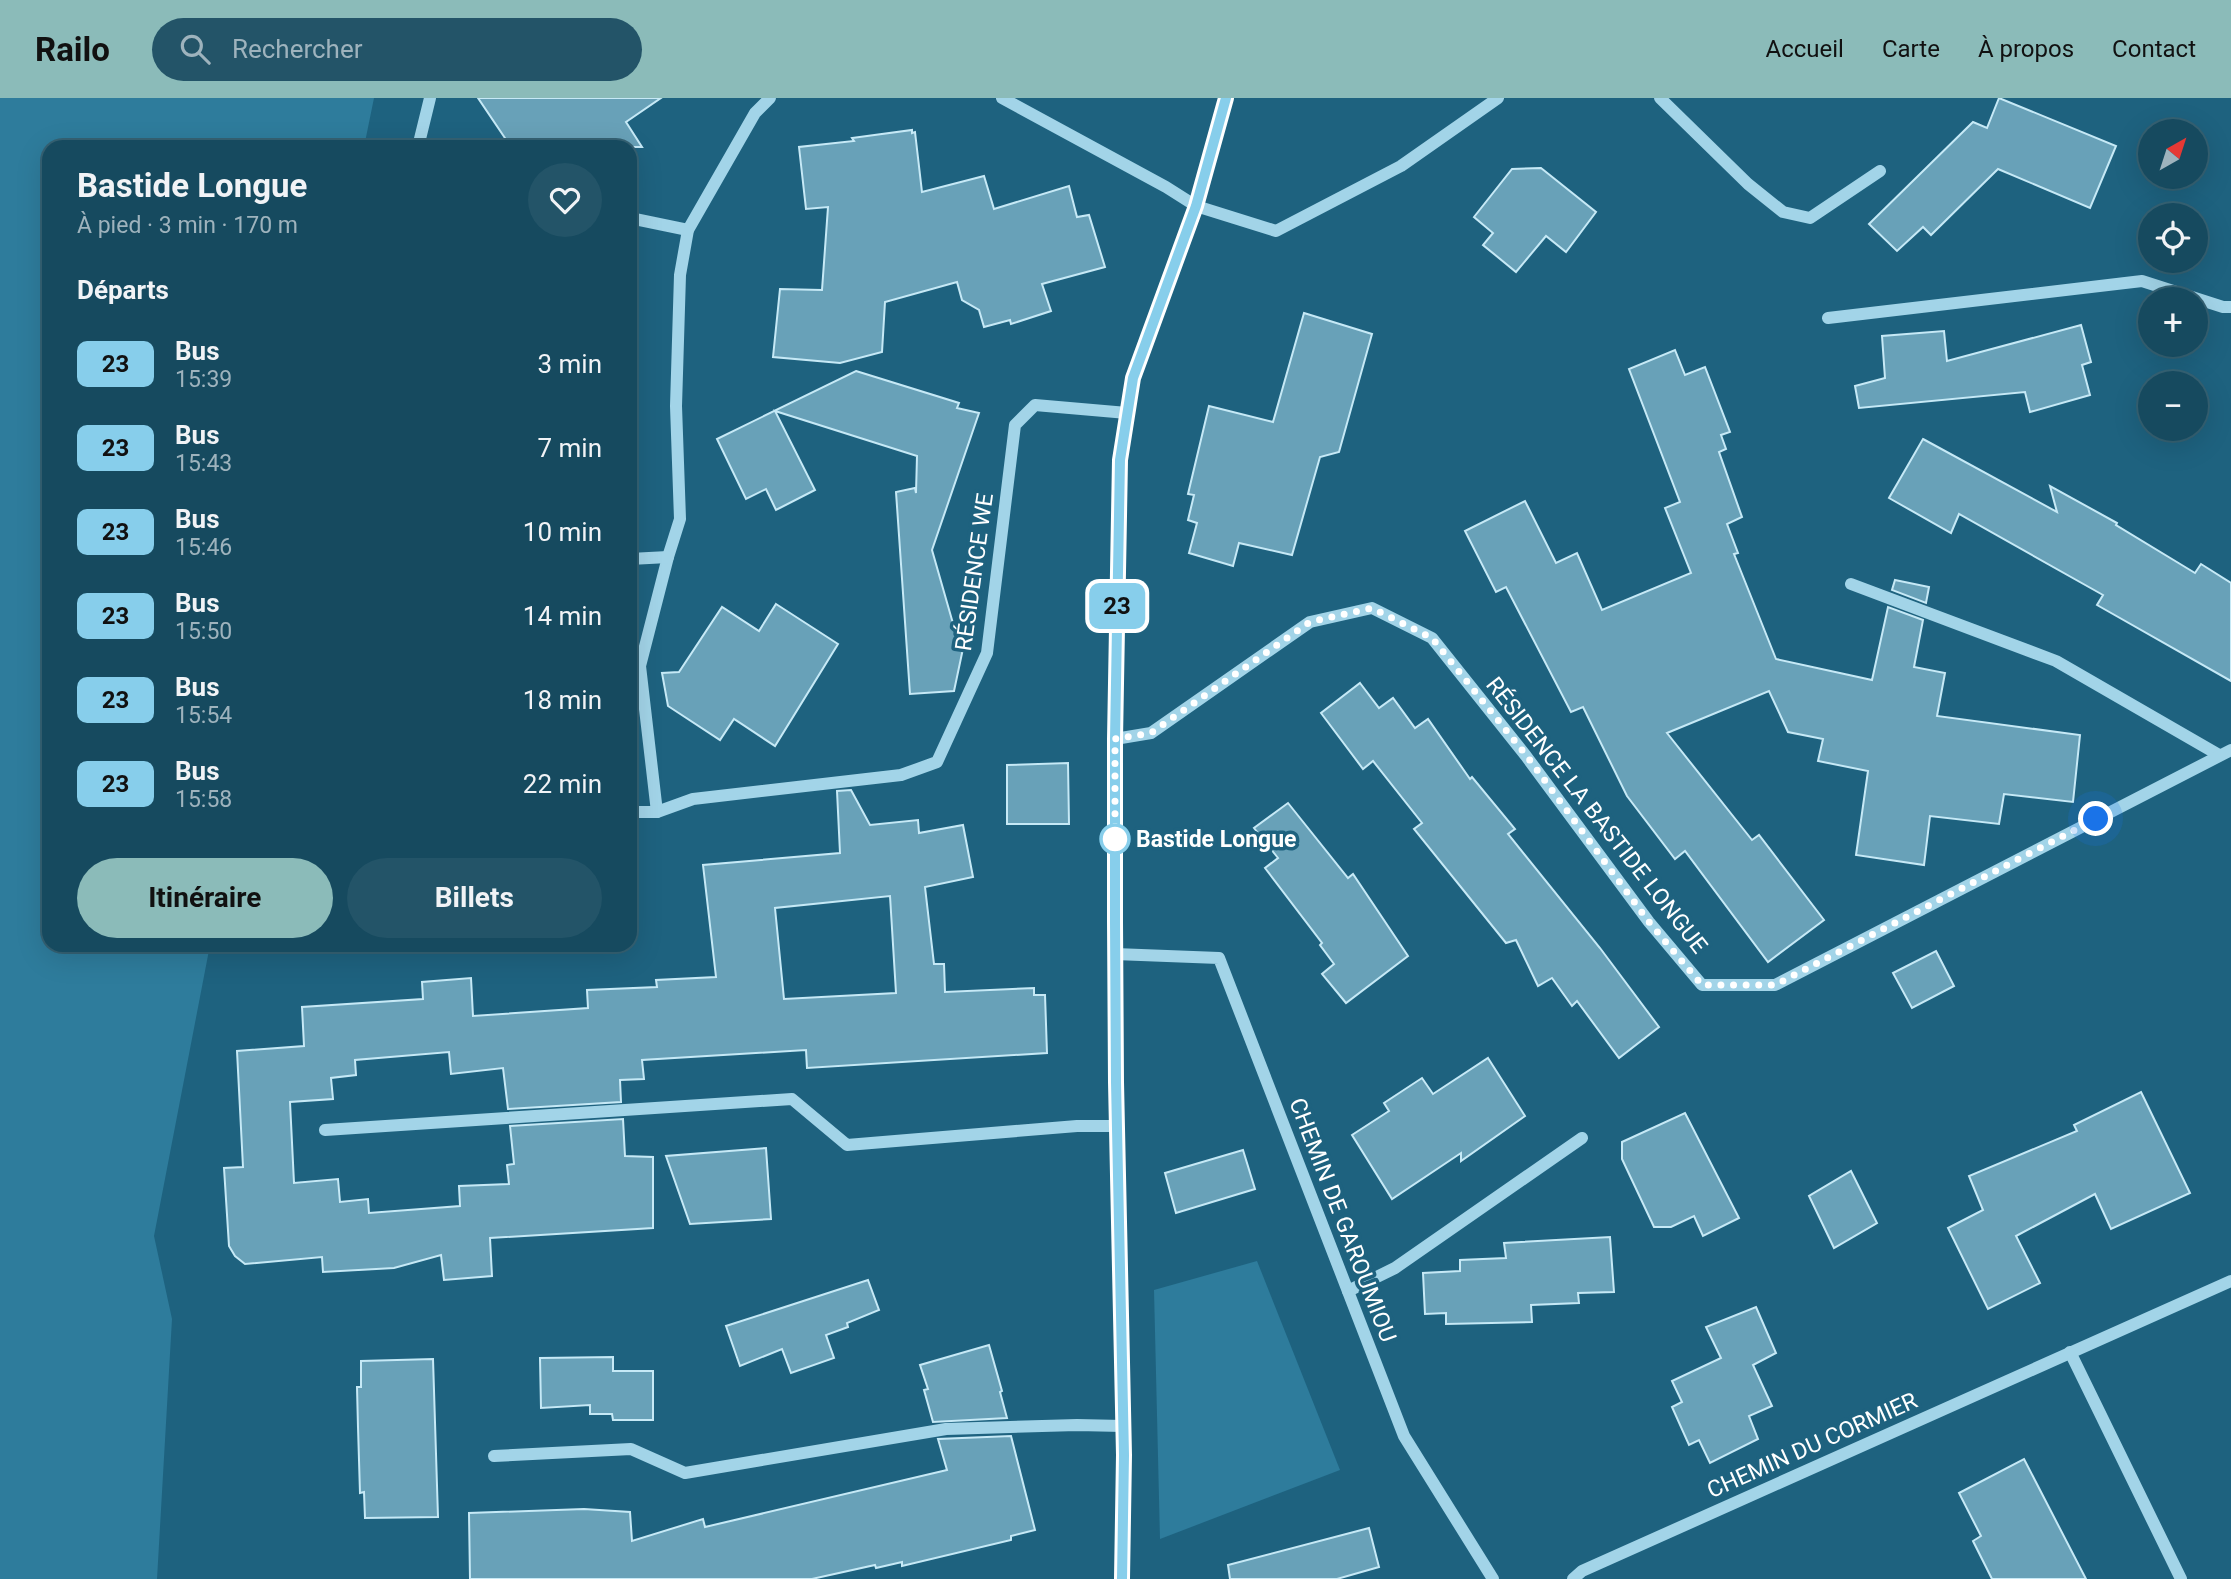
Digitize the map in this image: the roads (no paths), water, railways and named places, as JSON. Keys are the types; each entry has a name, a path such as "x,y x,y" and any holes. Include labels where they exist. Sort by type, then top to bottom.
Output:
{"street":[{"path":"420,140 430,98"},
{"path":"657,812 640,666 680,519 676,406 680,275 688,230 755,113 770,98"},
{"path":"1002,98 1167,187 1196,206 1276,231 1401,166 1498,98"},
{"path":"1122,1579 1123,1426 1115,954 1115,739 1120,460 1133,378 1196,206 1226,98"},
{"path":"1660,98 1748,184 1783,212 1810,218 1880,171"},
{"path":"637,219 688,230"},
{"path":"1828,318 2142,281 2223,307 2231,307"},
{"name":"RÉSIDENCE WE","path":"637,812 657,812 693,799 901,775 937,762 987,653 1015,425 1035,405 1127,413"},
{"path":"637,559 668,557"},
{"name":"RÉSIDENCE LA BASTIDE LONGUE","path":"1852,584 2056,661 2225,753"},
{"name":"RÉSIDENCE LA BASTIDE LONGUE","path":"1115,739 1151,733 1310,622 1372,608 1432,638 1526,755 1649,922 1702,985 1775,985 2225,753"},
{"name":"CHEMIN DE GAROUMIOU","path":"1115,954 1219,958 1404,1436 1493,1579"},
{"path":"325,1130 792,1099 846,1145 1077,1126 1117,1126"},
{"path":"1348,1291 1395,1268 1582,1138"},
{"name":"CHEMIN DU CORMIER","path":"1573,1579 1595,1566 2231,1281"},
{"path":"2070,1352 2181,1579"},
{"path":"494,1456 631,1449 685,1473 946,1429 1077,1424 1123,1426"}],"place":[{"name":"Bastide Longue","path":"1115,839"}]}
